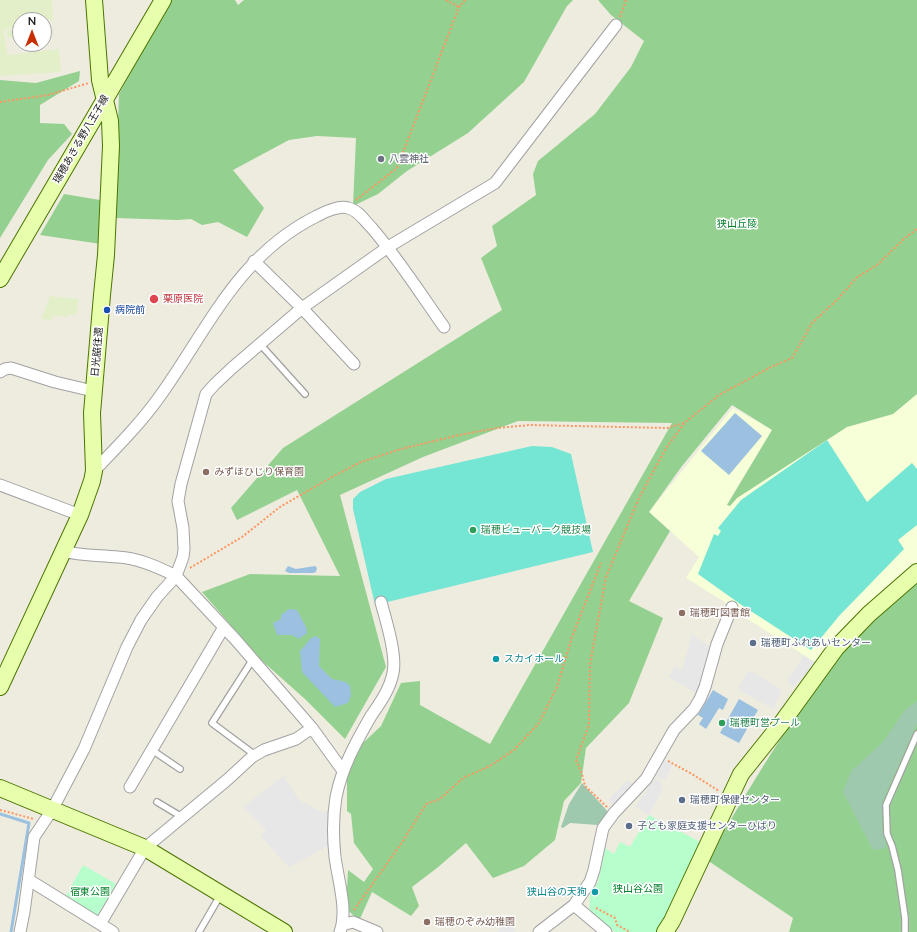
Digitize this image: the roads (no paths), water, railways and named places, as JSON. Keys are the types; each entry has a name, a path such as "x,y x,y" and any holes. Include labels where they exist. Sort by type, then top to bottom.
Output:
{"street":[{"name":"日光脇往還","path":"0,687 80,515 94,471 92,413 93,391 106,255 110,198 111,146 110,121 100,80 94,0"},
{"name":"瑞穂あきる野八王子線","path":"0,279 163,0"},
{"path":"20,932 29,880 32,843 34,837 48,816 84,749 140,620 156,597 176,576 183,557 184,548 178,501 180,484 206,394 220,379 302,308 388,247 495,183 616,25"},
{"path":"94,471 134,429 160,397 228,292 254,261 289,232 328,210 347,207 357,211 388,247 444,328"},
{"path":"254,261 302,308 354,364"},
{"path":"0,372 11,368 55,382 93,391"},
{"path":"0,485 80,515"},
{"path":"63,551 89,556 127,558 166,571 176,576 253,659 312,728 343,771"},
{"path":"664,932 672,921 741,774 781,724 836,648 868,614 917,572"},
{"path":"341,929 343,914 335,855 334,823 336,797 343,771 353,748 389,687 393,672 393,659 381,602"},
{"path":"539,932 574,905 590,882 594,870 602,828 646,779 660,757 674,730 694,708 702,695 717,644 732,606"},
{"path":"130,787 224,627"},
{"path":"100,924 145,848 255,755 264,750 296,739 312,728"},
{"path":"0,788 48,816 145,848 284,932"},
{"path":"29,880 113,932"},
{"path":"574,905 606,932"},
{"path":"341,929 353,922 377,932"}],"lane":[{"path":"260,344 305,394"},
{"path":"253,659 212,723 255,755"},
{"path":"905,932 905,918 898,870 892,846 887,834 886,805 917,734"},
{"path":"152,750 180,769"},
{"path":"157,802 182,817"},
{"path":"199,932 221,894"}],"waterway":[{"path":"0,814 29,823 11,932"}],"place":[{"name":"八雲神社","path":"381,159"},
{"name":"栗原医院","path":"154,299"},
{"name":"病院前","path":"107,310"},
{"name":"みずほひじり保育園","path":"206,472"},
{"name":"瑞穂ビューパーク競技場","path":"473,530"},
{"name":"瑞穂町図書館","path":"682,613"},
{"name":"瑞穂町ふれあいセンター","path":"753,643"},
{"name":"スカイホール","path":"496,659"},
{"name":"瑞穂町営プール","path":"722,723"},
{"name":"瑞穂町保健センター","path":"682,800"},
{"name":"子ども家庭支援センターひばり","path":"629,826"},
{"name":"狭山谷の天狗","path":"595,892"},
{"name":"瑞穂のぞみ幼稚園","path":"427,922"}],"park label":[{"name":"狭山丘陵","path":"737,224"},
{"name":"狭山谷公園","path":"638,889"},
{"name":"宿東公園","path":"90,892"}]}
